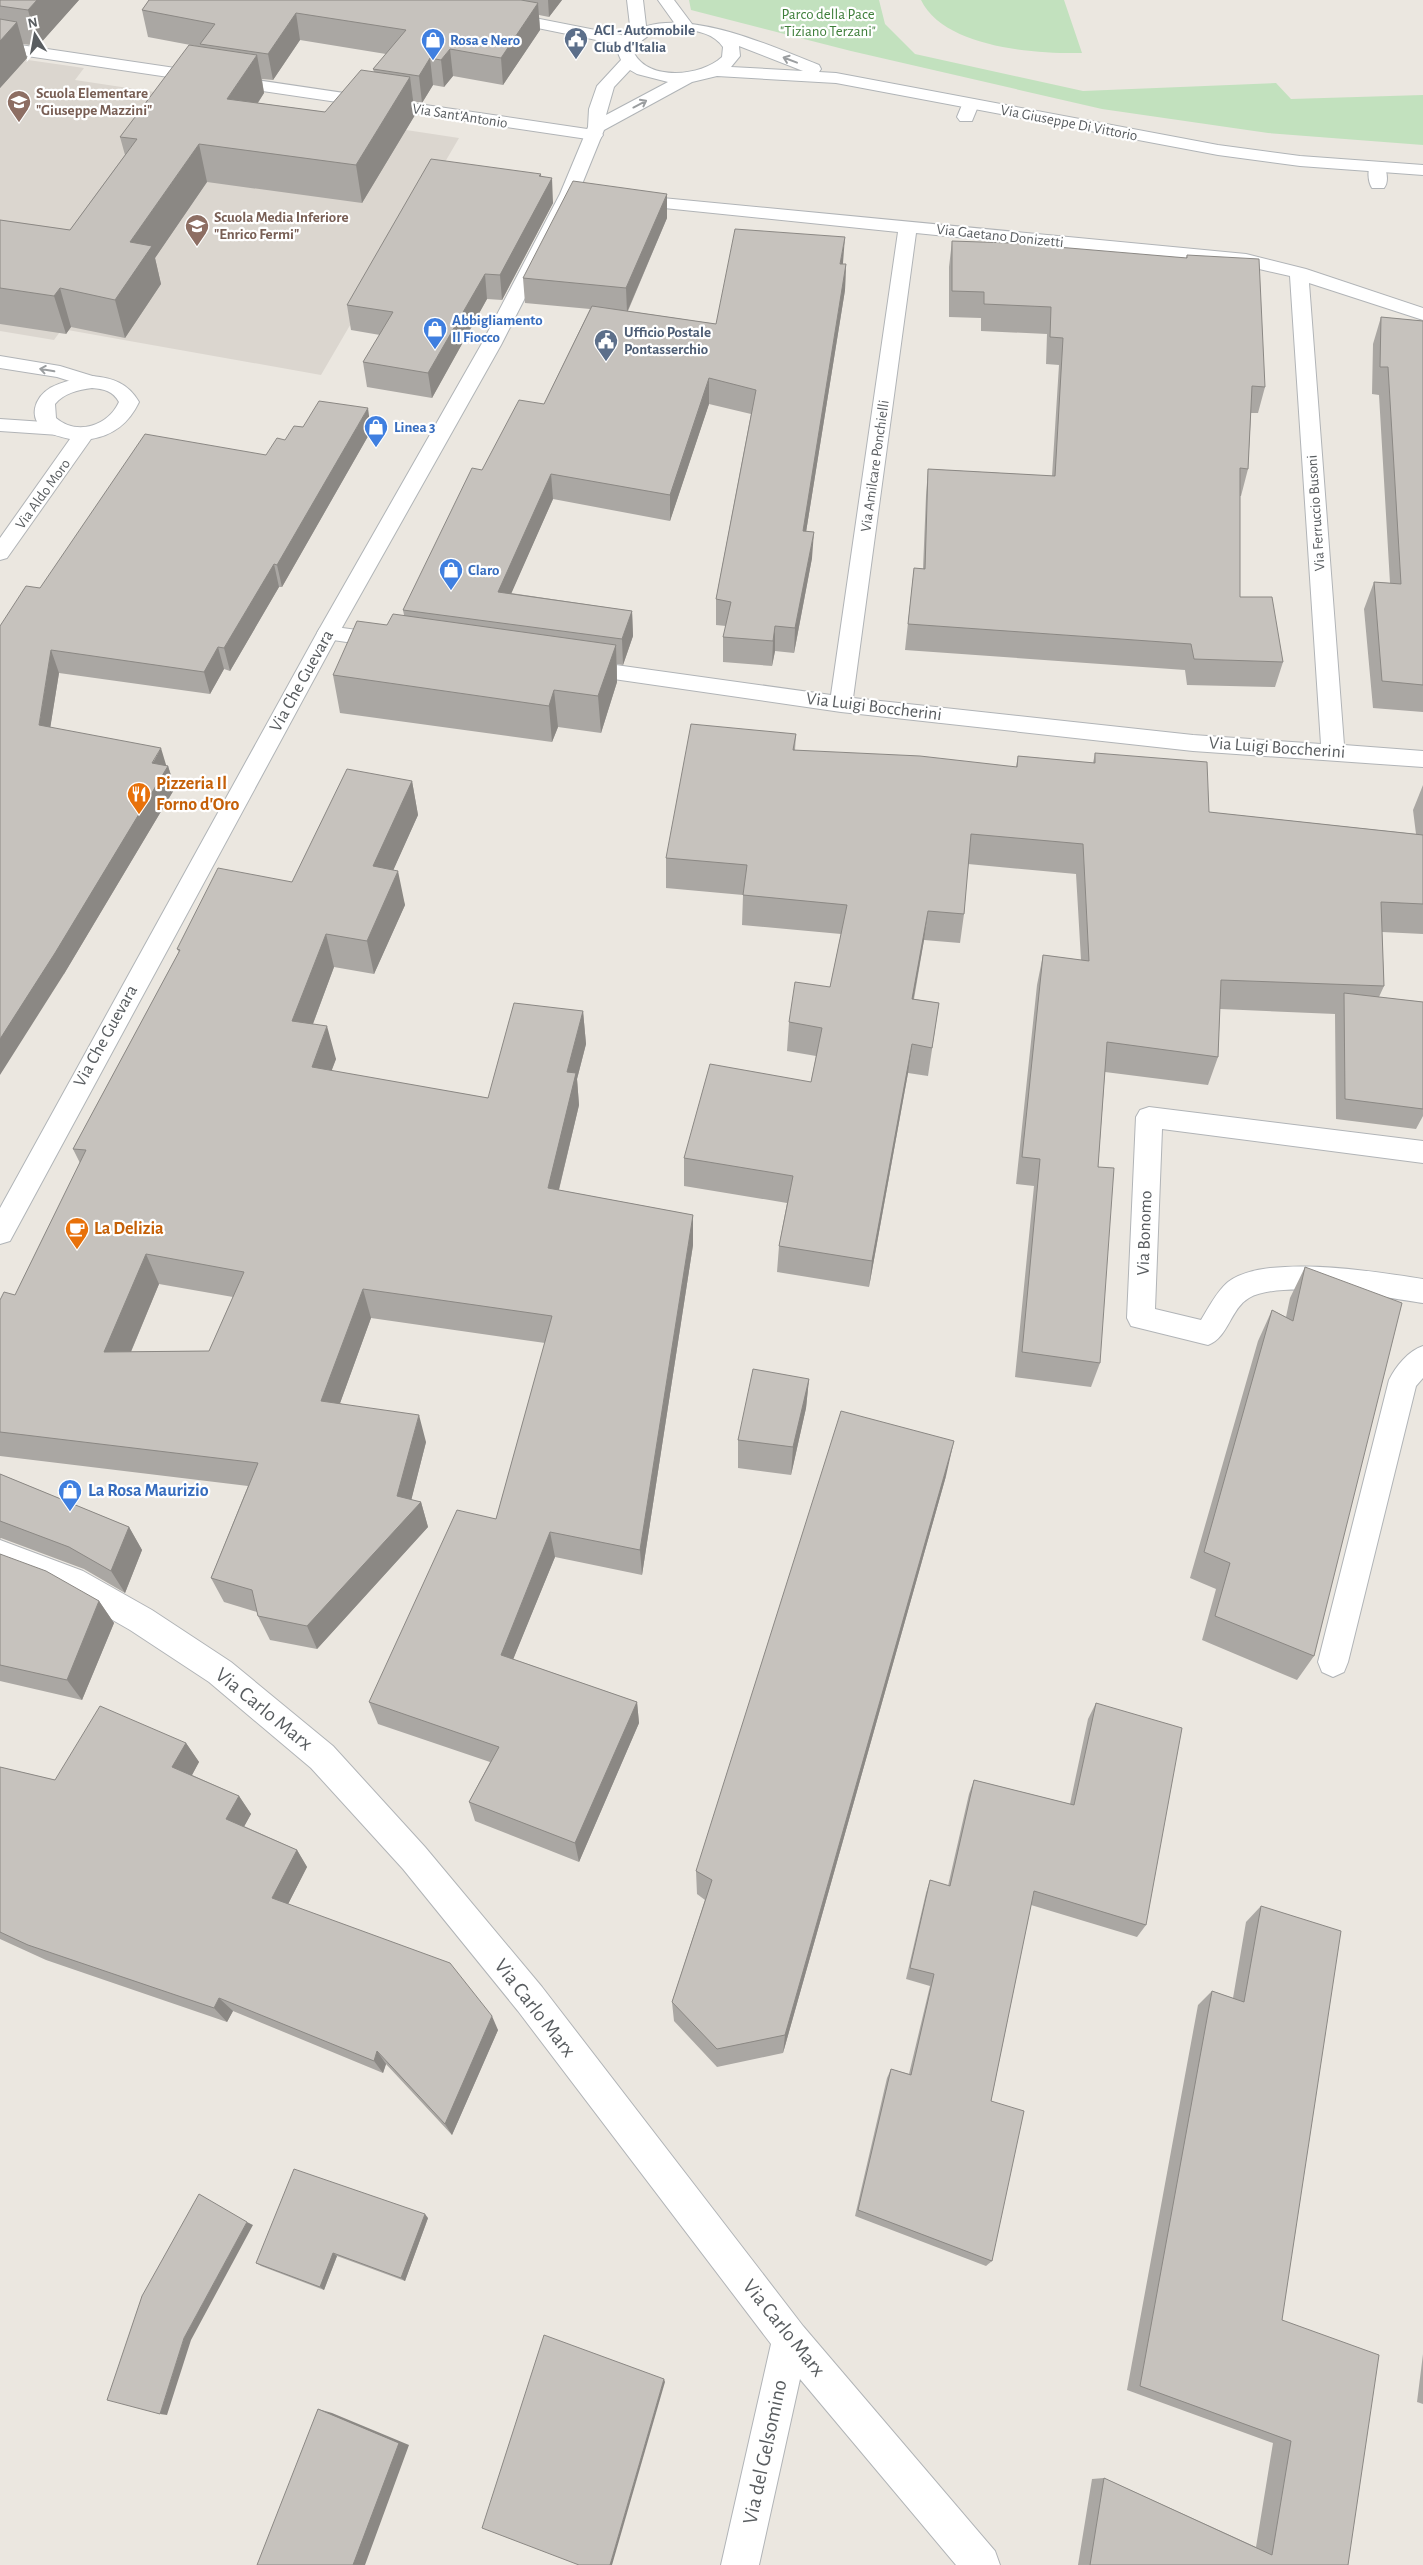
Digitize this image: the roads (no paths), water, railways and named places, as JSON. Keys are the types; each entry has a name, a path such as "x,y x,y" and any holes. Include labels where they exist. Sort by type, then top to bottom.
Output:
{"street":[{"path":"634,38 635,0"},
{"path":"666,0 684,24"},
{"path":"488,14 634,38"},
{"path":"686,78 651,75 638,69 629,61 626,51 634,38 652,28 684,24 714,31 836,78"},
{"path":"714,31 726,38 732,46 732,55 726,64 716,71"},
{"name":"Via Sant'Antonio","path":"0,47 595,131"},
{"name":"Via Che Guevara","path":"0,1233 328,633 491,345 580,195 595,131 598,109 606,86 629,61"},
{"name":"Via Giuseppe Di Vittorio","path":"686,78 716,71 836,78 968,110 1300,162 1377,176 1423,170"},
{"path":"595,131 686,78"},
{"name":"Via Gaetano Donizetti","path":"610,198 1246,260 1299,273 1423,314"},
{"name":"Via Amilcare Ponchielli","path":"841,704 908,227"},
{"name":"Via Ferruccio Busoni","path":"1299,273 1333,752"},
{"path":"0,362 60,372 92,382 113,385 121,389 129,402 121,419 98,430 85,433 0,424"},
{"path":"59,429 50,424 45,417 44,409 47,401 66,388 92,382"},
{"name":"Via Aldo Moro","path":"0,553 85,433"},
{"path":"328,633 407,644"},
{"name":"Via Luigi Boccherini","path":"555,665 841,704 1193,743 1423,759"},
{"name":"Via Bonomo","path":"1423,1152 1149,1117 1141,1318 1208,1333 1238,1290 1275,1279 1349,1280 1423,1291"},
{"path":"1333,1662 1403,1380 1423,1358"},
{"name":"Via Carlo Marx","path":"0,1554 72,1581 141,1620 220,1672 322,1757 414,1858 530,1999 790,2339 981,2565"},
{"name":"Via del Gelsomino","path":"740,2565 790,2339"}],"place":[{"name":"ACI - Automobile Club d'Italia","path":"576,60"},
{"name":"Rosa e Nero","path":"433,61"},
{"name":"Scuola Elementare \"Giuseppe Mazzini\"","path":"19,123"},
{"name":"Scuola Media Inferiore \"Enrico Fermi\"","path":"197,247"},
{"name":"Abbigliamento Il Fiocco","path":"435,350"},
{"name":"Ufficio Postale Pontasserchio","path":"606,362"},
{"name":"Linea 3","path":"376,448"},
{"name":"Claro","path":"451,591"},
{"name":"Pizzeria Il Forno d'Oro","path":"139,815"},
{"name":"La Delizia","path":"77,1250"},
{"name":"La Rosa Maurizio","path":"70,1512"}],"park label":[{"name":"Parco della Pace \"Tiziano Terzani\"","path":"828,22"}]}
